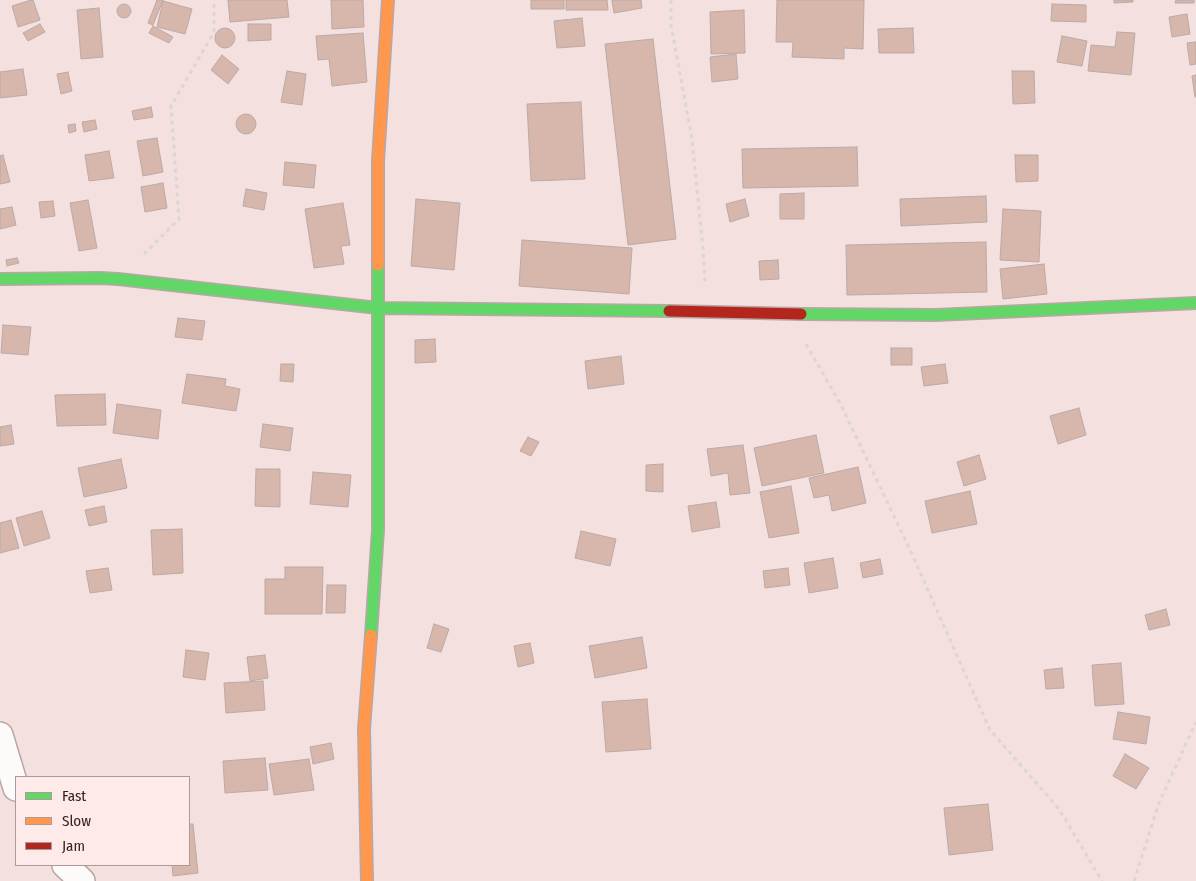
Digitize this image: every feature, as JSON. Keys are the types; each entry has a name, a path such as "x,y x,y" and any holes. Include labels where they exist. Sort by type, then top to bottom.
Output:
{"street":[{"path":"367,881 364,729 378,530 378,161 388,0"},
{"path":"0,279 118,279 378,308 936,315 1196,303"},
{"path":"0,735 15,785"},
{"path":"66,866 82,881"}],"path":[{"path":"118,279 179,219 171,106 214,32 214,0"},
{"path":"670,0 671,25 692,139 707,311"},
{"path":"789,314 842,407 912,554 990,730 1059,809 1102,881"},
{"path":"1134,881 1159,803 1196,722"}],"building":[{"path":"33,0 40,20 18,27 12,6"},
{"path":"157,0 163,0 153,25 148,23"},
{"path":"228,0 287,0 289,17 230,22"},
{"path":"331,0 363,0 364,27 332,29"},
{"path":"531,0 564,0 564,9 531,9"},
{"path":"566,0 607,0 608,10 566,10"},
{"path":"612,0 641,0 642,8 614,13"},
{"path":"777,0 864,0 863,49 844,48 844,59 792,57 793,42 776,42"},
{"path":"1114,0 1133,0 1133,2 1114,3"},
{"path":"1176,0 1194,0 1194,3 1175,3"},
{"path":"163,1 192,9 185,34 157,27"},
{"path":"121,4 127,4 131,11 127,18 121,18 117,14 117,8"},
{"path":"1052,4 1086,5 1086,22 1051,21"},
{"path":"99,8 103,57 81,59 77,10"},
{"path":"744,10 745,53 711,54 710,12"},
{"path":"1187,14 1190,34 1172,37 1169,17"},
{"path":"582,18 585,46 557,48 554,21"},
{"path":"40,24 45,32 28,41 23,33"},
{"path":"248,24 271,24 271,40 248,41"},
{"path":"153,26 173,37 169,43 149,33"},
{"path":"225,28 232,31 235,38 232,45 225,48 218,45 215,38 218,31"},
{"path":"913,28 914,53 879,53 878,29"},
{"path":"1117,32 1135,33 1131,75 1088,71 1091,45 1115,47"},
{"path":"363,33 367,82 332,86 329,59 318,60 316,36"},
{"path":"1062,36 1087,41 1082,66 1057,62"},
{"path":"653,39 676,239 628,245 605,44"},
{"path":"1196,42 1196,64 1190,65 1187,43"},
{"path":"736,54 738,79 712,82 710,57"},
{"path":"222,55 239,69 228,84 211,70"},
{"path":"23,69 27,95 0,98 0,72"},
{"path":"287,71 306,74 302,105 281,102"},
{"path":"1012,71 1034,71 1035,103 1013,104"},
{"path":"68,72 72,91 61,94 57,74"},
{"path":"1196,75 1196,97 1195,97 1192,76"},
{"path":"581,102 585,179 531,181 527,104"},
{"path":"151,107 153,117 134,120 132,111"},
{"path":"246,114 253,117 256,124 253,131 246,134 239,131 236,124 239,117"},
{"path":"95,120 97,129 84,132 82,122"},
{"path":"75,124 76,131 69,133 68,125"},
{"path":"157,138 163,172 143,176 137,141"},
{"path":"857,147 858,186 743,188 742,149"},
{"path":"109,151 114,178 89,181 85,155"},
{"path":"3,155 10,182 0,184 0,156"},
{"path":"1015,155 1038,155 1038,181 1016,182"},
{"path":"285,162 316,165 314,188 283,185"},
{"path":"163,183 167,208 145,212 141,187"},
{"path":"246,189 267,193 264,210 243,206"},
{"path":"804,193 804,219 780,219 780,194"},
{"path":"986,196 987,222 901,226 900,199"},
{"path":"416,199 460,203 454,270 411,266"},
{"path":"745,199 749,216 730,222 726,204"},
{"path":"88,200 97,248 79,251 70,203"},
{"path":"53,201 55,216 41,218 39,202"},
{"path":"343,203 350,245 341,246 344,264 314,268 305,209"},
{"path":"12,207 16,225 0,229 0,209"},
{"path":"1003,209 1041,211 1039,262 1000,260"},
{"path":"522,240 632,248 629,294 519,286"},
{"path":"986,242 987,292 847,295 846,245"},
{"path":"17,258 19,263 7,266 6,260"},
{"path":"778,260 779,279 760,280 759,261"},
{"path":"1044,264 1047,294 1003,299 1000,269"},
{"path":"178,318 205,321 202,340 175,337"},
{"path":"3,325 31,327 28,355 1,353"},
{"path":"435,339 436,362 415,363 415,340"},
{"path":"891,348 912,348 912,365 891,365"},
{"path":"621,356 624,384 588,389 585,361"},
{"path":"281,364 294,364 293,382 280,381"},
{"path":"945,364 948,383 924,386 921,367"},
{"path":"187,374 226,379 225,386 240,389 236,411 182,403"},
{"path":"105,394 106,425 57,426 55,395"},
{"path":"117,404 161,410 158,439 113,433"},
{"path":"1079,408 1086,435 1058,444 1050,416"},
{"path":"263,424 293,428 290,451 260,447"},
{"path":"11,425 14,444 0,446 0,427"},
{"path":"816,435 824,473 762,486 754,448"},
{"path":"528,437 539,442 531,456 520,451"},
{"path":"743,445 750,493 730,495 728,473 711,476 707,449"},
{"path":"979,455 986,479 964,486 957,462"},
{"path":"121,459 127,488 84,497 78,468"},
{"path":"663,464 663,492 646,491 646,465"},
{"path":"858,467 866,503 832,511 829,495 814,498 809,478"},
{"path":"256,469 280,469 280,507 255,506"},
{"path":"313,472 351,475 348,507 310,504"},
{"path":"791,486 799,533 769,538 760,492"},
{"path":"970,491 977,524 932,533 925,501"},
{"path":"716,502 720,527 692,532 688,506"},
{"path":"104,506 107,522 89,526 85,510"},
{"path":"42,511 50,538 24,546 16,518"},
{"path":"11,520 19,548 0,553 0,523"},
{"path":"182,529 183,573 153,575 151,530"},
{"path":"581,531 616,539 610,566 575,558"},
{"path":"833,558 838,588 809,593 804,563"},
{"path":"880,559 883,574 863,578 860,563"},
{"path":"285,567 323,567 322,614 265,614 265,579 285,579"},
{"path":"108,568 112,590 90,593 86,571"},
{"path":"788,568 790,585 765,588 763,571"},
{"path":"327,585 346,585 345,613 326,613"},
{"path":"1166,609 1170,625 1149,630 1145,615"},
{"path":"434,624 449,629 441,652 427,648"},
{"path":"642,637 647,668 595,678 589,646"},
{"path":"530,643 534,663 518,667 514,646"},
{"path":"186,650 209,653 205,680 183,677"},
{"path":"265,655 268,678 250,681 247,657"},
{"path":"1121,663 1124,704 1095,706 1092,665"},
{"path":"1062,668 1064,688 1046,689 1044,670"},
{"path":"263,681 265,710 226,713 224,683"},
{"path":"647,699 651,749 606,752 602,702"},
{"path":"1118,712 1150,717 1146,744 1113,739"},
{"path":"331,743 334,759 313,764 310,747"},
{"path":"1125,754 1149,768 1136,789 1113,776"},
{"path":"265,758 268,790 225,793 223,761"},
{"path":"309,759 314,790 274,795 269,764"},
{"path":"988,804 993,850 949,855 944,808"},
{"path":"190,824 193,824 198,873 173,876 172,866 190,866"}],"traffic: fast":[{"path":"371,635 378,530 378,265"},
{"path":"0,279 118,279 378,308 669,311"},
{"path":"801,314 936,315 1196,303"}],"traffic: slow":[{"path":"378,265 378,161 388,0"},
{"path":"367,881 364,729 371,635"}],"traffic: jam":[{"path":"669,311 801,314"}]}
